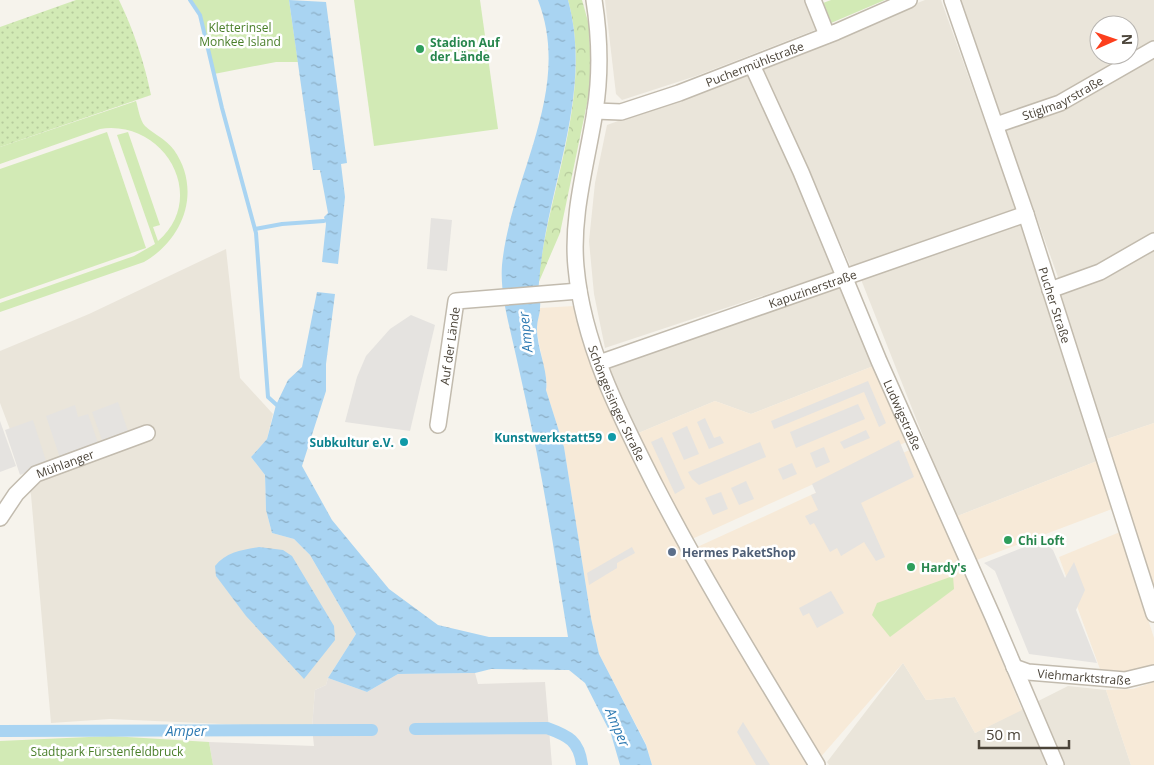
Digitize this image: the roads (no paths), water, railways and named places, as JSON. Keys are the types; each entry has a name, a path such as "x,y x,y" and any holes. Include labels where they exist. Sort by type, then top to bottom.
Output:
{"street":[{"name":"Schöngeisinger Straße","path":"594,0 600,43 595,111 574,243 579,290 599,363 614,404 676,525 817,765"},
{"path":"813,0 828,34"},
{"name":"Puchermühlstraße","path":"595,111 621,112 752,65 909,0"},
{"name":"Pucher Straße","path":"952,0 1026,214 1154,614"},
{"name":"Stiglmayrstraße","path":"996,125 1060,103 1154,49"},
{"name":"Ludwigstraße","path":"752,65 1056,765"},
{"name":"Kapuzinerstraße","path":"599,363 1026,214"},
{"path":"1050,290 1100,272 1154,241"},
{"name":"Auf der Lände","path":"438,425 456,301 579,290"},
{"name":"Mühlanger","path":"0,518 16,494 36,474 147,433"},
{"name":"Viehmarktstraße","path":"1014,667 1028,672 1125,680 1154,673"}],"water":[{"path":"289,0 326,2 347,163 341,164 345,197 338,264 322,262 326,224 324,217 328,213 320,170 313,170"},
{"path":"538,0 568,0 575,36 575,71 566,141 543,247 539,285 538,343 546,375 546,390 564,447 591,618 599,654 646,745 652,765 620,765 611,734 585,683 569,670 491,669 475,673 398,674 367,692 328,678 356,634 310,555 294,539 272,533 266,510 265,475 251,457 267,439 276,405 288,380 302,367 317,292 335,294 326,364 326,391 302,466 332,520 389,589 438,625 489,637 568,637 541,477 502,285 502,265 508,232 544,100 548,67 547,34"},
{"path":"259,547 283,550 292,556 334,626 335,640 304,679 246,616 216,576 215,566 219,561 235,552"}],"waterway":[{"name":"Amper","path":"190,0 200,15 222,108 256,233 268,397 279,407"},
{"path":"255,229 282,224 324,221"},
{"name":"Amper","path":"415,729 547,728 572,740 581,757 582,765"},
{"name":"Amper","path":"0,731 372,730"}],"place":[{"name":"Stadion Auf der Lände","path":"420,49"},
{"name":"Kunstwerkstatt59","path":"612,437"},
{"name":"Subkultur e.V.","path":"404,442"},
{"name":"Chi Loft","path":"1008,540"},
{"name":"Hermes PaketShop","path":"672,552"},
{"name":"Hardy's","path":"911,567"}],"park label":[{"name":"Kletterinsel Monkee Island","path":"240,34"},
{"name":"Stadtpark Fürstenfeldbruck","path":"107,751"}]}
